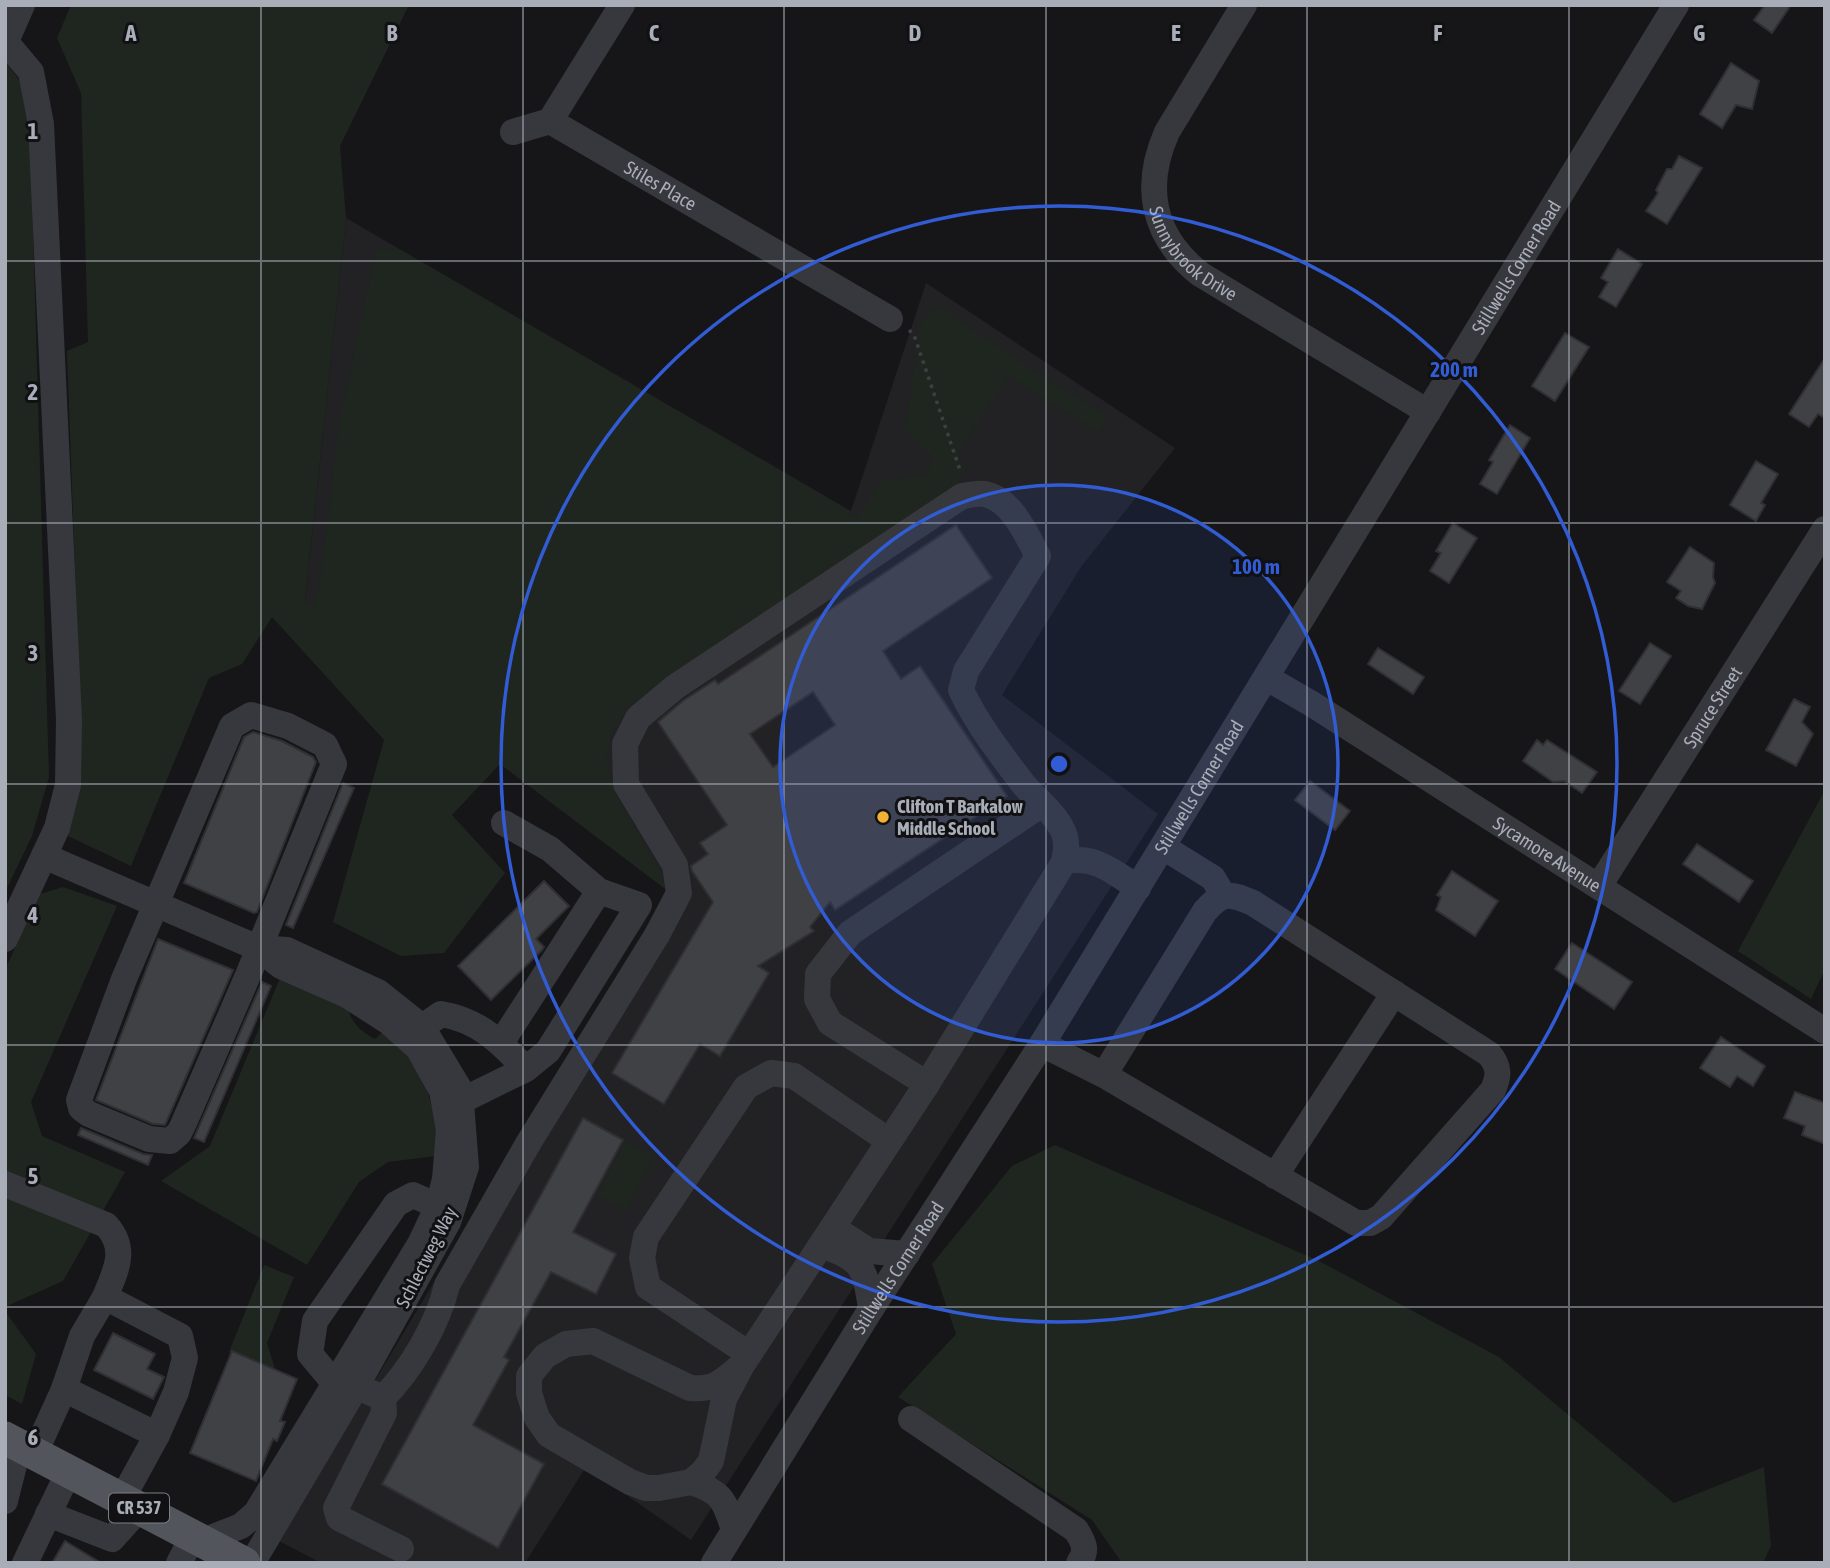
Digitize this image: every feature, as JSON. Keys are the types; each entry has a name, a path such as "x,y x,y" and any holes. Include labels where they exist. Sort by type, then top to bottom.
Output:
{"main road":[{"name":"CR 537","path":"20,1445 131,1503 191,1546 244,1563"}],"street":[{"path":"5,939 57,828 68,785 69,720 41,124 32,72 6,41 22,5"},
{"path":"513,132 550,121 622,5"},
{"name":"Sunnybrook Drive","path":"1244,5 1167,132 1158,153 1153,185 1161,224 1177,252 1200,274 1428,412"},
{"name":"Stillwells Corner Road","path":"713,1563 1042,1044 1676,5"},
{"name":"Stiles Place","path":"550,121 890,319"},
{"path":"383,1398 400,1382 442,1310 447,1285 529,1142 657,935 679,893 676,865 626,784 625,744 638,718 675,687 962,496 982,493 996,498 1019,521 1038,556 967,671 961,690 971,711 1026,787 1056,820 1064,833 1067,845 1064,862 927,1084 746,1359 724,1399 711,1461 691,1482"},
{"name":"Spruce Street","path":"1599,886 1825,529"},
{"name":"Sycamore Avenue","path":"1267,678 1825,1031"},
{"path":"251,715 288,726 325,745 334,764 249,973 183,1125 170,1142 149,1139 89,1114 81,1108 79,1100 124,979 157,904 232,726 251,715"},
{"path":"927,1084 830,1023 817,999 817,974 850,933 1042,804"},
{"path":"453,1103 526,1069 548,1051 639,905 599,891 550,849 504,823"},
{"path":"1163,847 1213,878 1223,895"},
{"name":"Schlectweg Way","path":"44,856 258,948 281,966 347,995 389,1022 418,1048 442,1091 453,1103 466,1167 445,1209 448,1222 347,1388 252,1563"},
{"path":"1064,862 1088,860 1102,865 1138,888"},
{"path":"501,1043 599,891"},
{"path":"1042,1044 1104,1075 1356,1223 1370,1223 1381,1217 1493,1090 1499,1078 1498,1068 1489,1054 1254,903 1233,894 1223,895 1205,911 1104,1075"},
{"name":"Schlectweg Way","path":"258,948 288,950 378,992 422,1027 460,1090 453,1103"},
{"path":"1275,1176 1394,993"},
{"path":"422,1027 441,1014 458,1017 496,1037 526,1069"},
{"path":"746,1359 648,1287 642,1258 646,1237 724,1117 746,1087 771,1073 794,1076 889,1141"},
{"path":"5,1184 106,1225 119,1248 116,1269 105,1297 82,1336 64,1390 20,1445 5,1502"},
{"path":"383,1398 347,1388 310,1354 315,1321 396,1204 413,1195 445,1209"},
{"path":"828,1237 869,1251 907,1254"},
{"path":"828,1237 855,1259 863,1271 869,1287 872,1309"},
{"path":"48,1514 111,1539 131,1503 176,1392 185,1358 180,1336 105,1297"},
{"path":"734,1530 725,1503 708,1488 691,1482 646,1488 630,1482 549,1435 537,1419 529,1393 529,1376 545,1356 566,1343 593,1342 690,1388 706,1390 717,1386 746,1359"},
{"name":"Schlectweg Way","path":"191,1546 241,1526 256,1513 347,1388"},
{"path":"64,1390 158,1435"},
{"path":"383,1398 384,1413 336,1508 339,1518 401,1549"},
{"path":"911,1419 1076,1530 1085,1548 1085,1554 1079,1563"},
{"path":"25,1563 69,1471"}],"path":[{"path":"890,319 905,326 914,335 968,495"}],"shaded area":[{"path":"71,5 409,5 340,146 346,218 305,601 313,608 320,579 339,426 376,250 401,250 857,517 882,480 923,476 935,459 904,431 920,325 937,305 1033,370 1108,416 1098,432 1008,376 957,454 967,465 959,481 943,497 628,707 611,735 607,754 610,774 617,795 651,854 668,891 500,764 452,815 505,873 444,953 401,956 333,922 384,740 272,617 242,664 209,678 131,866 68,836 80,710 67,351 88,342 81,93 57,38"},
{"path":"5,61 29,93 49,777 32,836 5,892"},
{"path":"346,218 851,511 926,283 1175,448 1081,567 1002,695 1158,814 691,1540 586,1467 525,1563 321,1563 279,1541 668,891 500,764 305,602"},
{"path":"1825,790 1825,969 1811,999 1738,951"},
{"path":"63,887 117,906 31,1102 42,1136 125,1172 63,1281 5,1307 5,970 40,894"},
{"path":"280,978 347,1005 357,1026 375,1039 387,1028 424,1079 437,1125 436,1156 388,1162 359,1182 307,1265 161,1181 210,1146"},
{"path":"625,1142 654,1156 627,1210 598,1196"},
{"path":"1055,1145 1319,1261 1499,1357 1674,1503 1764,1467 1771,1546 1763,1563 1122,1563 1092,1520 898,1397 956,1334 932,1264 1012,1166"},
{"path":"264,1265 294,1277 267,1343 275,1369 229,1352"},
{"path":"5,1311 36,1354 22,1404 5,1395"}],"building":[{"path":"1765,5 1791,5 1772,33 1754,20"},
{"path":"1731,63 1759,81 1752,109 1736,105 1722,128 1700,114"},
{"path":"1679,156 1702,168 1667,224 1646,211 1658,193 1656,190 1667,169 1672,169"},
{"path":"1618,249 1642,264 1616,307 1599,297 1608,282 1601,278"},
{"path":"1565,333 1589,347 1555,401 1532,386"},
{"path":"1825,358 1825,418 1818,414 1809,427 1789,414"},
{"path":"1510,425 1530,438 1497,494 1480,484 1493,462 1489,460"},
{"path":"1756,461 1778,474 1761,503 1765,505 1756,521 1730,505"},
{"path":"1453,523 1477,538 1449,583 1430,571 1441,553 1436,551"},
{"path":"956,525 992,578 883,651 901,679 920,666 1007,796 835,910 830,902 810,927 814,931 758,966 769,973 720,1056 700,1044 664,1104 612,1073 713,902 691,866 708,854 700,843 727,825 658,722 684,700 715,680 718,684","holes":["813,692 835,725 773,767 750,734"]},
{"path":"1690,547 1714,563 1715,583 1702,609 1688,606 1676,598 1681,591 1667,582"},
{"path":"1650,643 1671,656 1640,704 1619,691"},
{"path":"1378,648 1424,677 1413,694 1368,664"},
{"path":"1794,699 1810,707 1802,722 1813,734 1796,766 1766,750"},
{"path":"253,732 282,741 313,757 316,762 257,912 254,913 184,883 244,737"},
{"path":"1537,740 1543,745 1547,740 1597,772 1582,793 1564,781 1553,782 1523,761"},
{"path":"1310,781 1350,811 1335,830 1295,800"},
{"path":"343,783 354,788 293,928 286,925"},
{"path":"1697,844 1753,881 1739,902 1683,864"},
{"path":"1452,871 1498,901 1475,936 1436,910 1441,897 1437,895"},
{"path":"544,881 569,906 536,939 544,947 542,950 491,1000 458,966"},
{"path":"158,939 233,970 165,1125 153,1124 96,1100"},
{"path":"1572,943 1632,982 1614,1009 1555,969"},
{"path":"262,982 271,986 204,1142 194,1138"},
{"path":"1721,1037 1765,1066 1753,1086 1737,1076 1730,1087 1700,1068"},
{"path":"1795,1092 1825,1103 1825,1144 1802,1135 1805,1126 1784,1118"},
{"path":"583,1118 623,1140 573,1232 616,1254 596,1294 551,1272 504,1357 509,1360 473,1425 544,1464 498,1548 382,1484"},
{"path":"81,1128 143,1154 152,1155 148,1165 78,1135"},
{"path":"113,1333 155,1354 147,1369 164,1377 153,1399 94,1370"},
{"path":"232,1351 297,1379 280,1421 285,1422 277,1441 273,1439 256,1481 190,1453"},
{"path":"65,1541 101,1563 52,1563"}],"place":[{"name":"Clifton T Barkalow Middle School","path":"883,817"}]}
